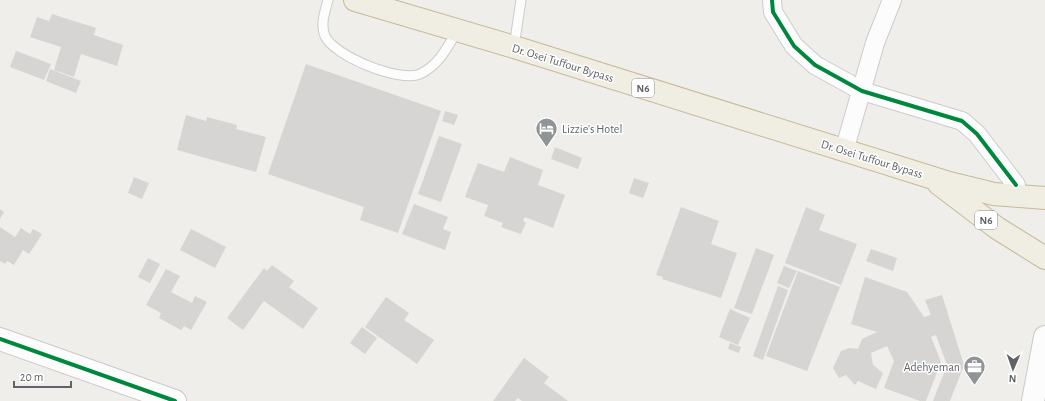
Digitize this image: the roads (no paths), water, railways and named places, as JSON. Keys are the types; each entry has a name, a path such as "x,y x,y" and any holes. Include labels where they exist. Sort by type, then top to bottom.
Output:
{"highway":[{"name":"Dr. Osei Tuffour Bypass","path":"366,2 940,180 994,194 1045,198"},
{"name":"Dr. Osei Tuffour Bypass","path":"940,180 997,228 1045,258"},
{"path":"940,180 1016,185 1045,182"}],"street":[{"path":"772,0 773,12 794,46 815,65 862,92 962,121 978,134 1016,185"},
{"path":"844,151 875,43 892,0"},
{"path":"1033,401 1045,337"},
{"path":"0,339 175,401"}],"lane":[{"path":"328,0 323,23 325,34 329,43 340,53 362,64 403,75 418,75 433,67 442,57 457,31"},
{"path":"514,48 521,0"}],"place":[{"name":"Lizzie's Hotel","path":"547,148"},
{"name":"Adehyeman","path":"975,386"}]}
